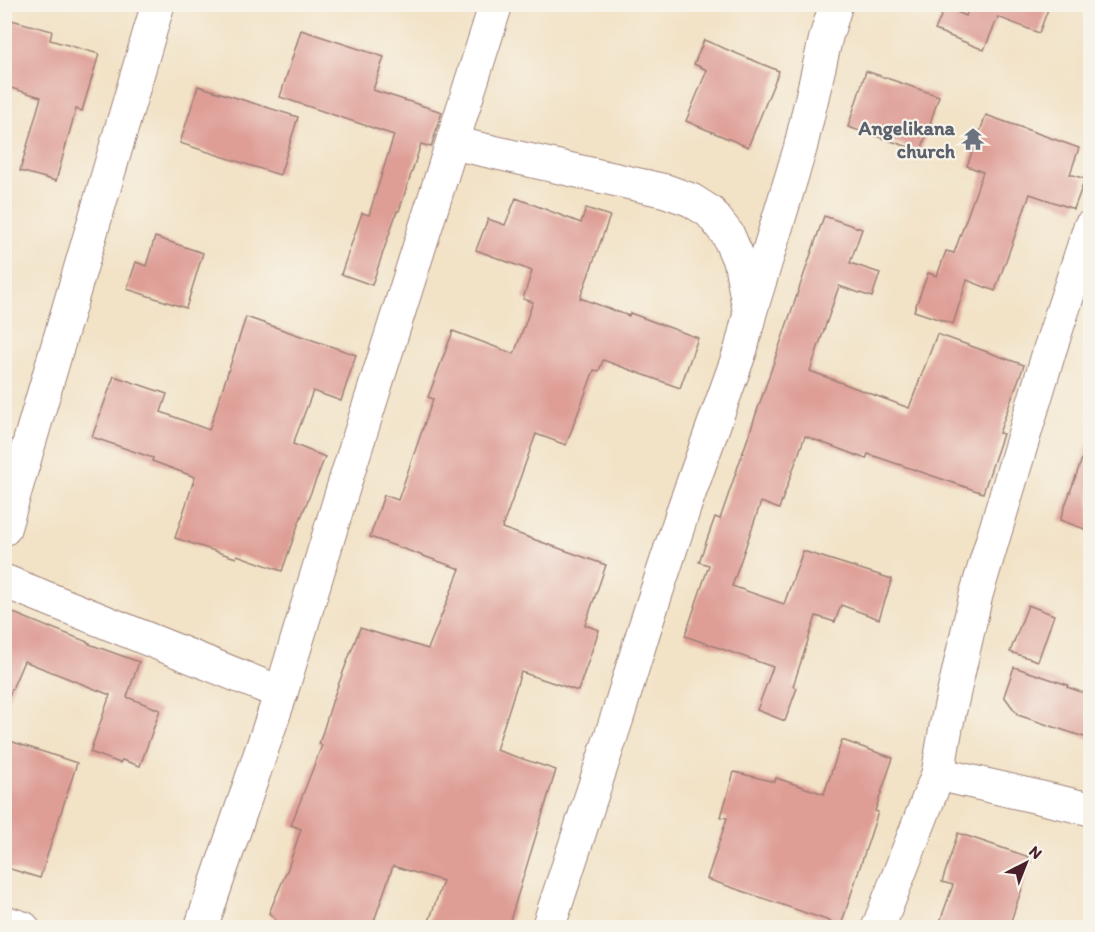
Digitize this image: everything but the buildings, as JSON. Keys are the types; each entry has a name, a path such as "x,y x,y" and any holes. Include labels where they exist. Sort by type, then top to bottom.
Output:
{"street":[{"path":"4,529 158,4"},
{"path":"210,920 496,4"},
{"path":"548,927 685,504 741,349 801,149 836,4"},
{"path":"453,143 666,191 691,200 710,212 728,235 741,265 750,314"},
{"path":"878,927 938,774 946,727 976,595 1050,349 1090,227"},
{"path":"4,581 281,693"},
{"path":"938,774 1090,809"},
{"path":"4,922 23,927"}],"place":[{"name":"Angelikana church","path":"973,139"}]}
